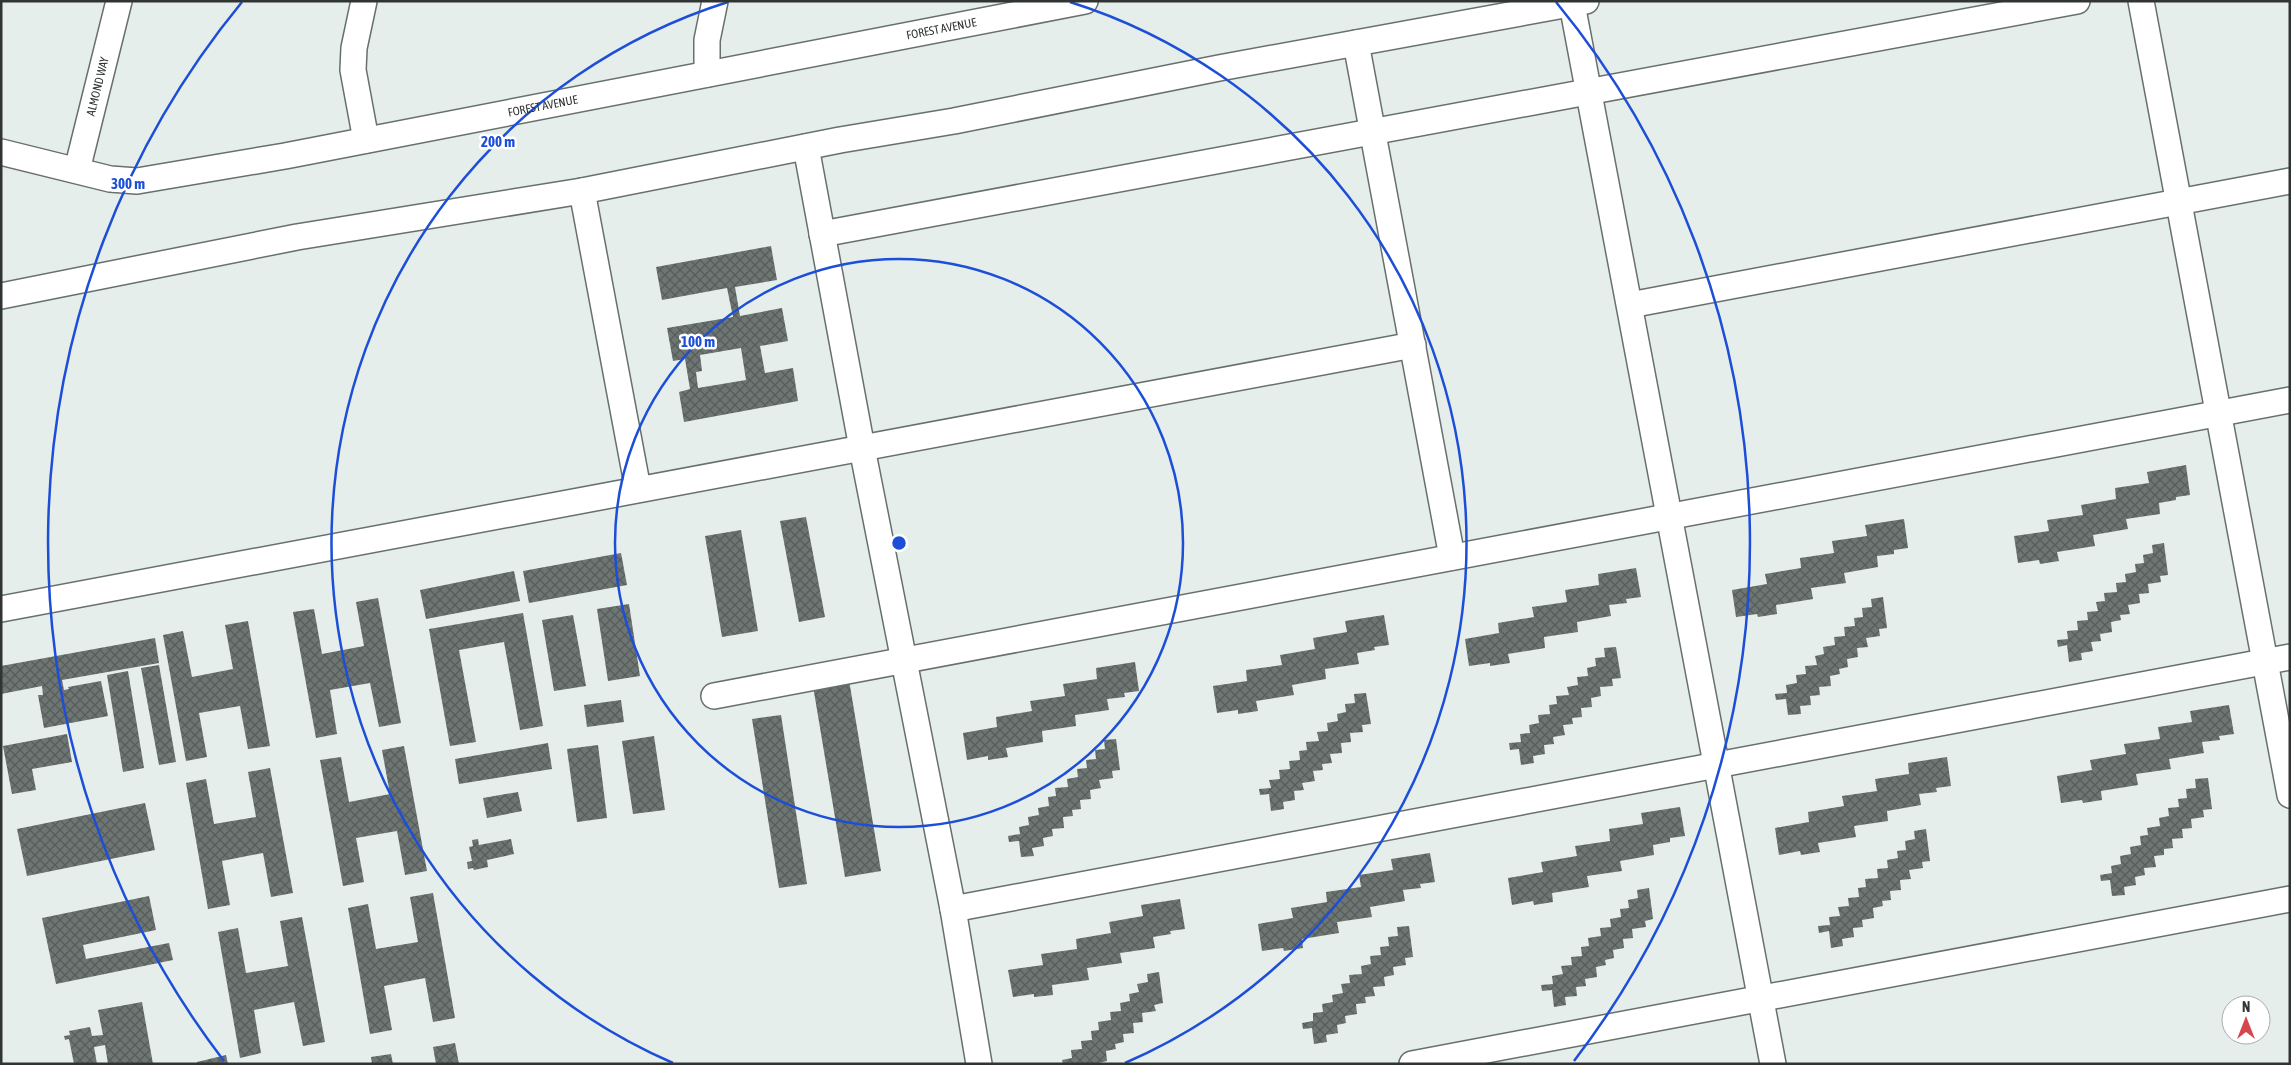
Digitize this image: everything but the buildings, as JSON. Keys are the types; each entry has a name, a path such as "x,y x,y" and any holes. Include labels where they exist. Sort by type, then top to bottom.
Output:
{"street":[{"name":"ALMOND WAY","path":"77,170 119,1"},
{"path":"364,1 354,48 353,70 366,140"},
{"path":"707,74 707,40 715,1"},
{"name":"FOREST AVENUE","path":"1,152 110,179 137,181 366,140 1084,1"},
{"path":"822,234 1372,130 1589,94 2076,1"},
{"path":"2141,1 2217,414 2278,659 2290,795"},
{"path":"1,296 297,237 582,191 806,147 954,121 1579,2 1589,94 1773,1064"},
{"path":"1356,43 1414,345 1452,557"},
{"path":"806,147 902,659 953,909 979,1064"},
{"path":"1630,305 2290,181"},
{"path":"582,191 638,489"},
{"path":"1,609 1414,345"},
{"path":"714,696 902,659 1670,518 2290,400"},
{"path":"953,909 2278,659"},
{"path":"1412,1064 2290,900"}]}
